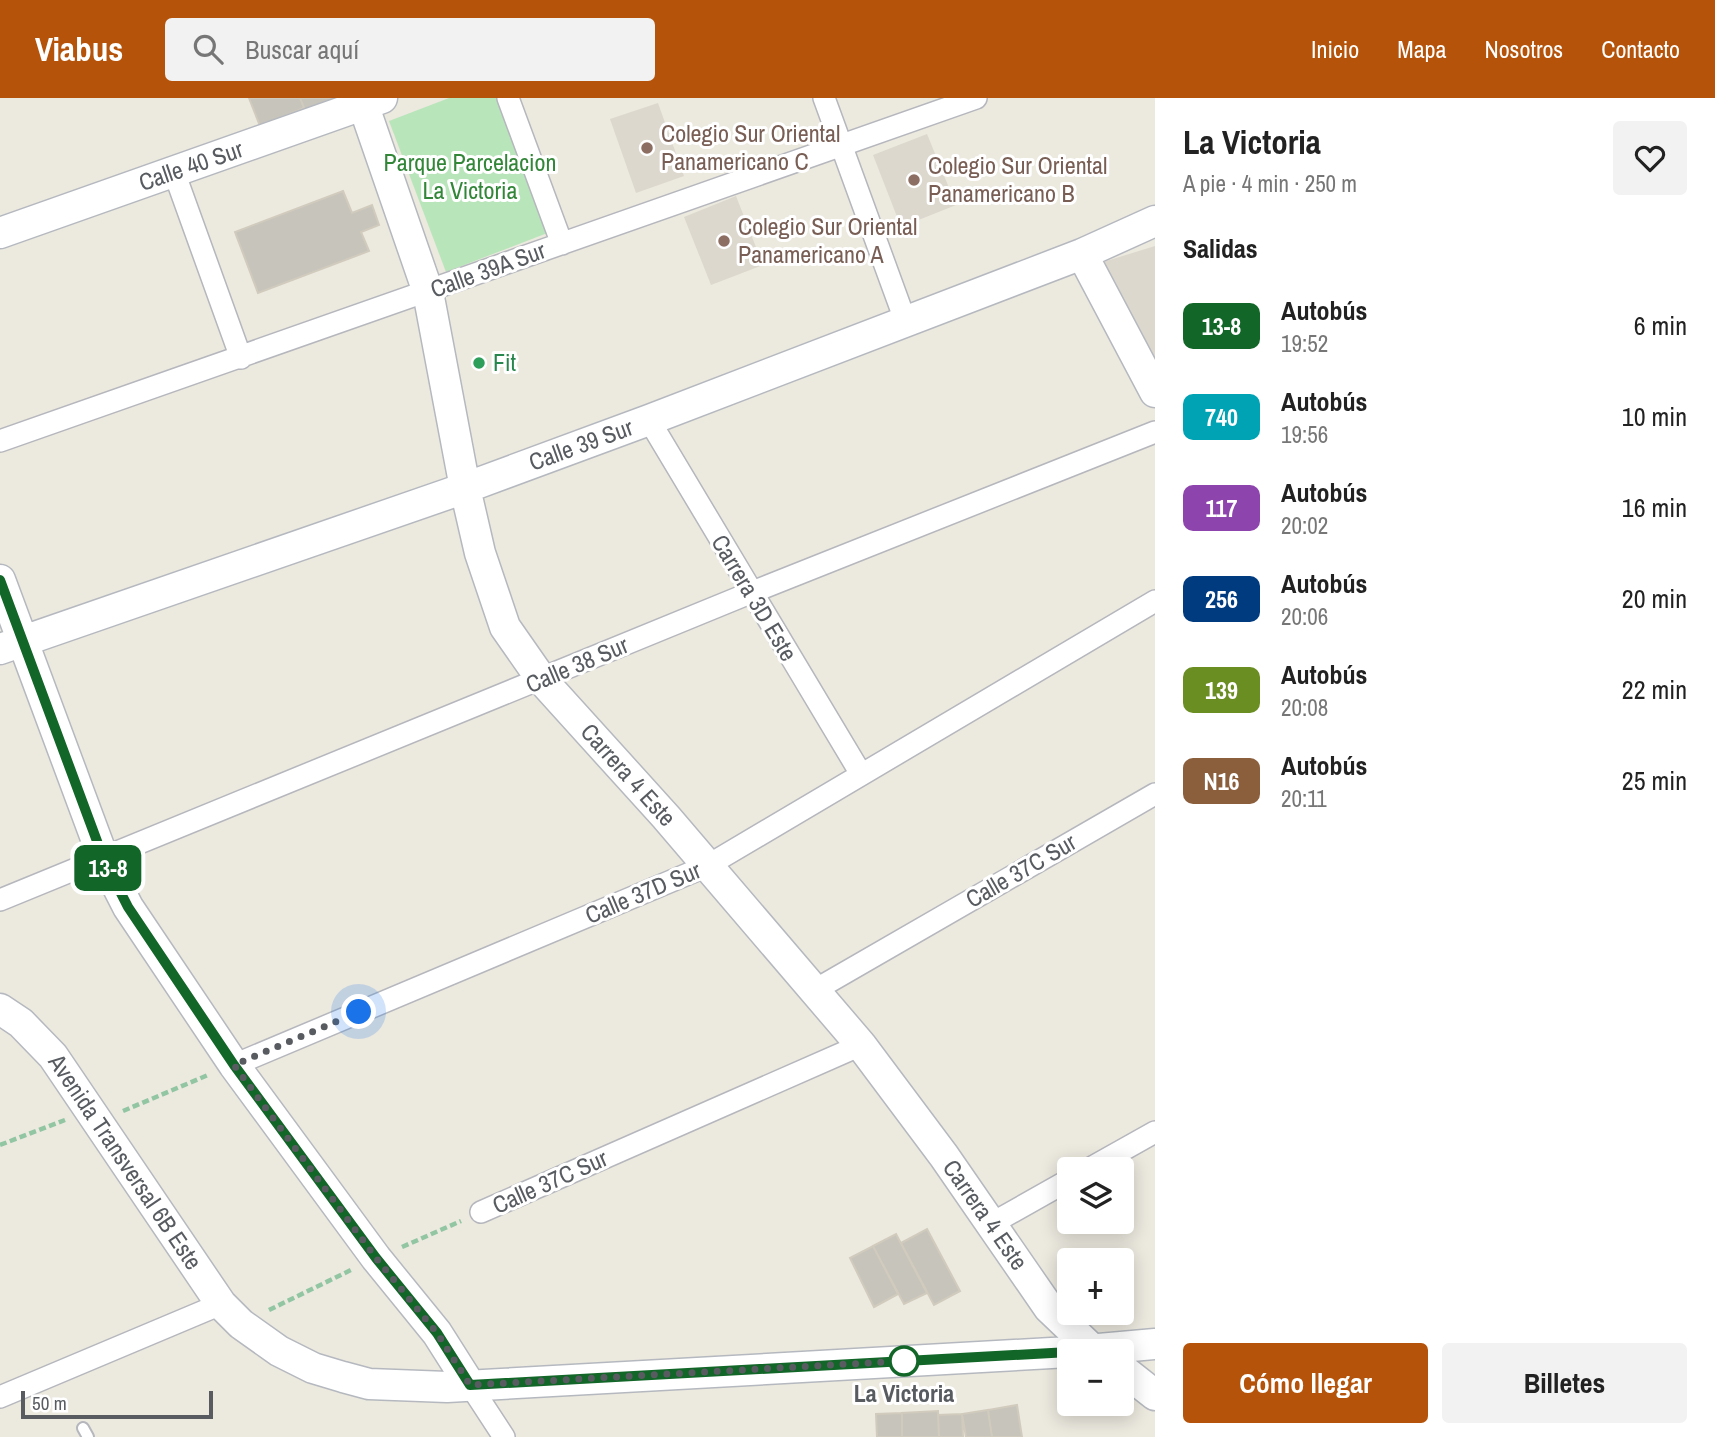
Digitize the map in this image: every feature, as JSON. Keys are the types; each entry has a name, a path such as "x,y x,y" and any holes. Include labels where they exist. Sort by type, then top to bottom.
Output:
{"street":[{"path":"508,98 562,244"},
{"path":"824,98 905,320"},
{"name":"Calle 39A Sur","path":"0,441 976,98"},
{"name":"Calle 40 Sur","path":"0,233 369,100"},
{"name":"Carrera 4 Este","path":"369,100 428,292 465,488 496,607 515,644 542,680 861,1045 1073,1339"},
{"path":"174,172 241,358"},
{"name":"Calle 39 Sur","path":"11,645 465,488 649,420 1082,254 1155,221"},
{"path":"1082,254 1155,392"},
{"name":"Carrera 3D Este","path":"649,420 861,775"},
{"name":"Calle 38 Sur","path":"0,900 104,860 750,593 1155,432"},
{"path":"0,580 11,645 104,860 128,907 234,1065 376,1258 437,1333 504,1437"},
{"name":"Calle 37D Sur","path":"234,1065 707,866 1155,601"},
{"name":"Calle 37C Sur","path":"815,990 1155,794"},
{"name":"Avenida Transversal 6B Este","path":"0,1009 21,1023 45,1047 231,1314"},
{"name":"Calle 37C Sur","path":"481,1212 861,1045"},
{"path":"1110,1157 1155,1132"},
{"path":"991,1224 1057,1187"},
{"path":"0,1397 231,1314 279,1351 313,1368 369,1384 404,1386 470,1385 1057,1352"},
{"path":"1134,1346 1155,1344"},
{"path":"1134,1378 1155,1395"}],"path":[{"path":"99,1121 234,1065"},
{"path":"0,1144 37,1131"},
{"name":"Calle 37C Sur","path":"231,1314 376,1258 481,1212"}],"shaded area":[{"name":"Colegio Sur Oriental Panamericano C","path":"658,103 684,176 636,193 610,119"},
{"name":"Colegio Sur Oriental Panamericano B","path":"927,134 956,205 901,227 873,155"},
{"name":"Colegio Sur Oriental Panamericano A","path":"736,196 763,265 711,285 684,217"},
{"path":"1155,246 1155,363 1103,262"}],"green space":[{"name":"Parque Parcelacion La Victoria","path":"449,98 500,98 550,232 446,272 389,121"}],"building":[{"path":"249,98 300,98 304,108 260,126"},
{"path":"300,98 336,98 305,110"},
{"path":"343,191 352,213 372,205 379,225 361,232 369,251 258,293 235,232"},
{"path":"927,1229 960,1291 934,1305 901,1243"},
{"path":"896,1234 927,1293 904,1304 873,1246"},
{"path":"873,1246 898,1294 874,1307 850,1258"},
{"path":"1017,1405 1022,1437 992,1437 988,1410"},
{"path":"988,1410 992,1437 966,1437 962,1414"},
{"path":"938,1411 939,1437 902,1437 902,1413"},
{"path":"902,1413 902,1437 877,1437 876,1414"},
{"path":"962,1414 963,1437 939,1437 938,1415"}],"bus line":[{"name":"13-8","path":"0,580 104,860 128,907 234,1065 376,1258 437,1333 470,1385 1057,1353"}],"place":[{"name":"Colegio Sur Oriental Panamericano C","path":"647,148"},
{"name":"Colegio Sur Oriental Panamericano B","path":"914,180"},
{"name":"Colegio Sur Oriental Panamericano A","path":"724,241"},
{"name":"Fit","path":"479,363"},
{"name":"La Victoria","path":"904,1361"}],"route":[{"path":"359,1012 234,1065 376,1258 437,1333 470,1385 904,1361"}]}
